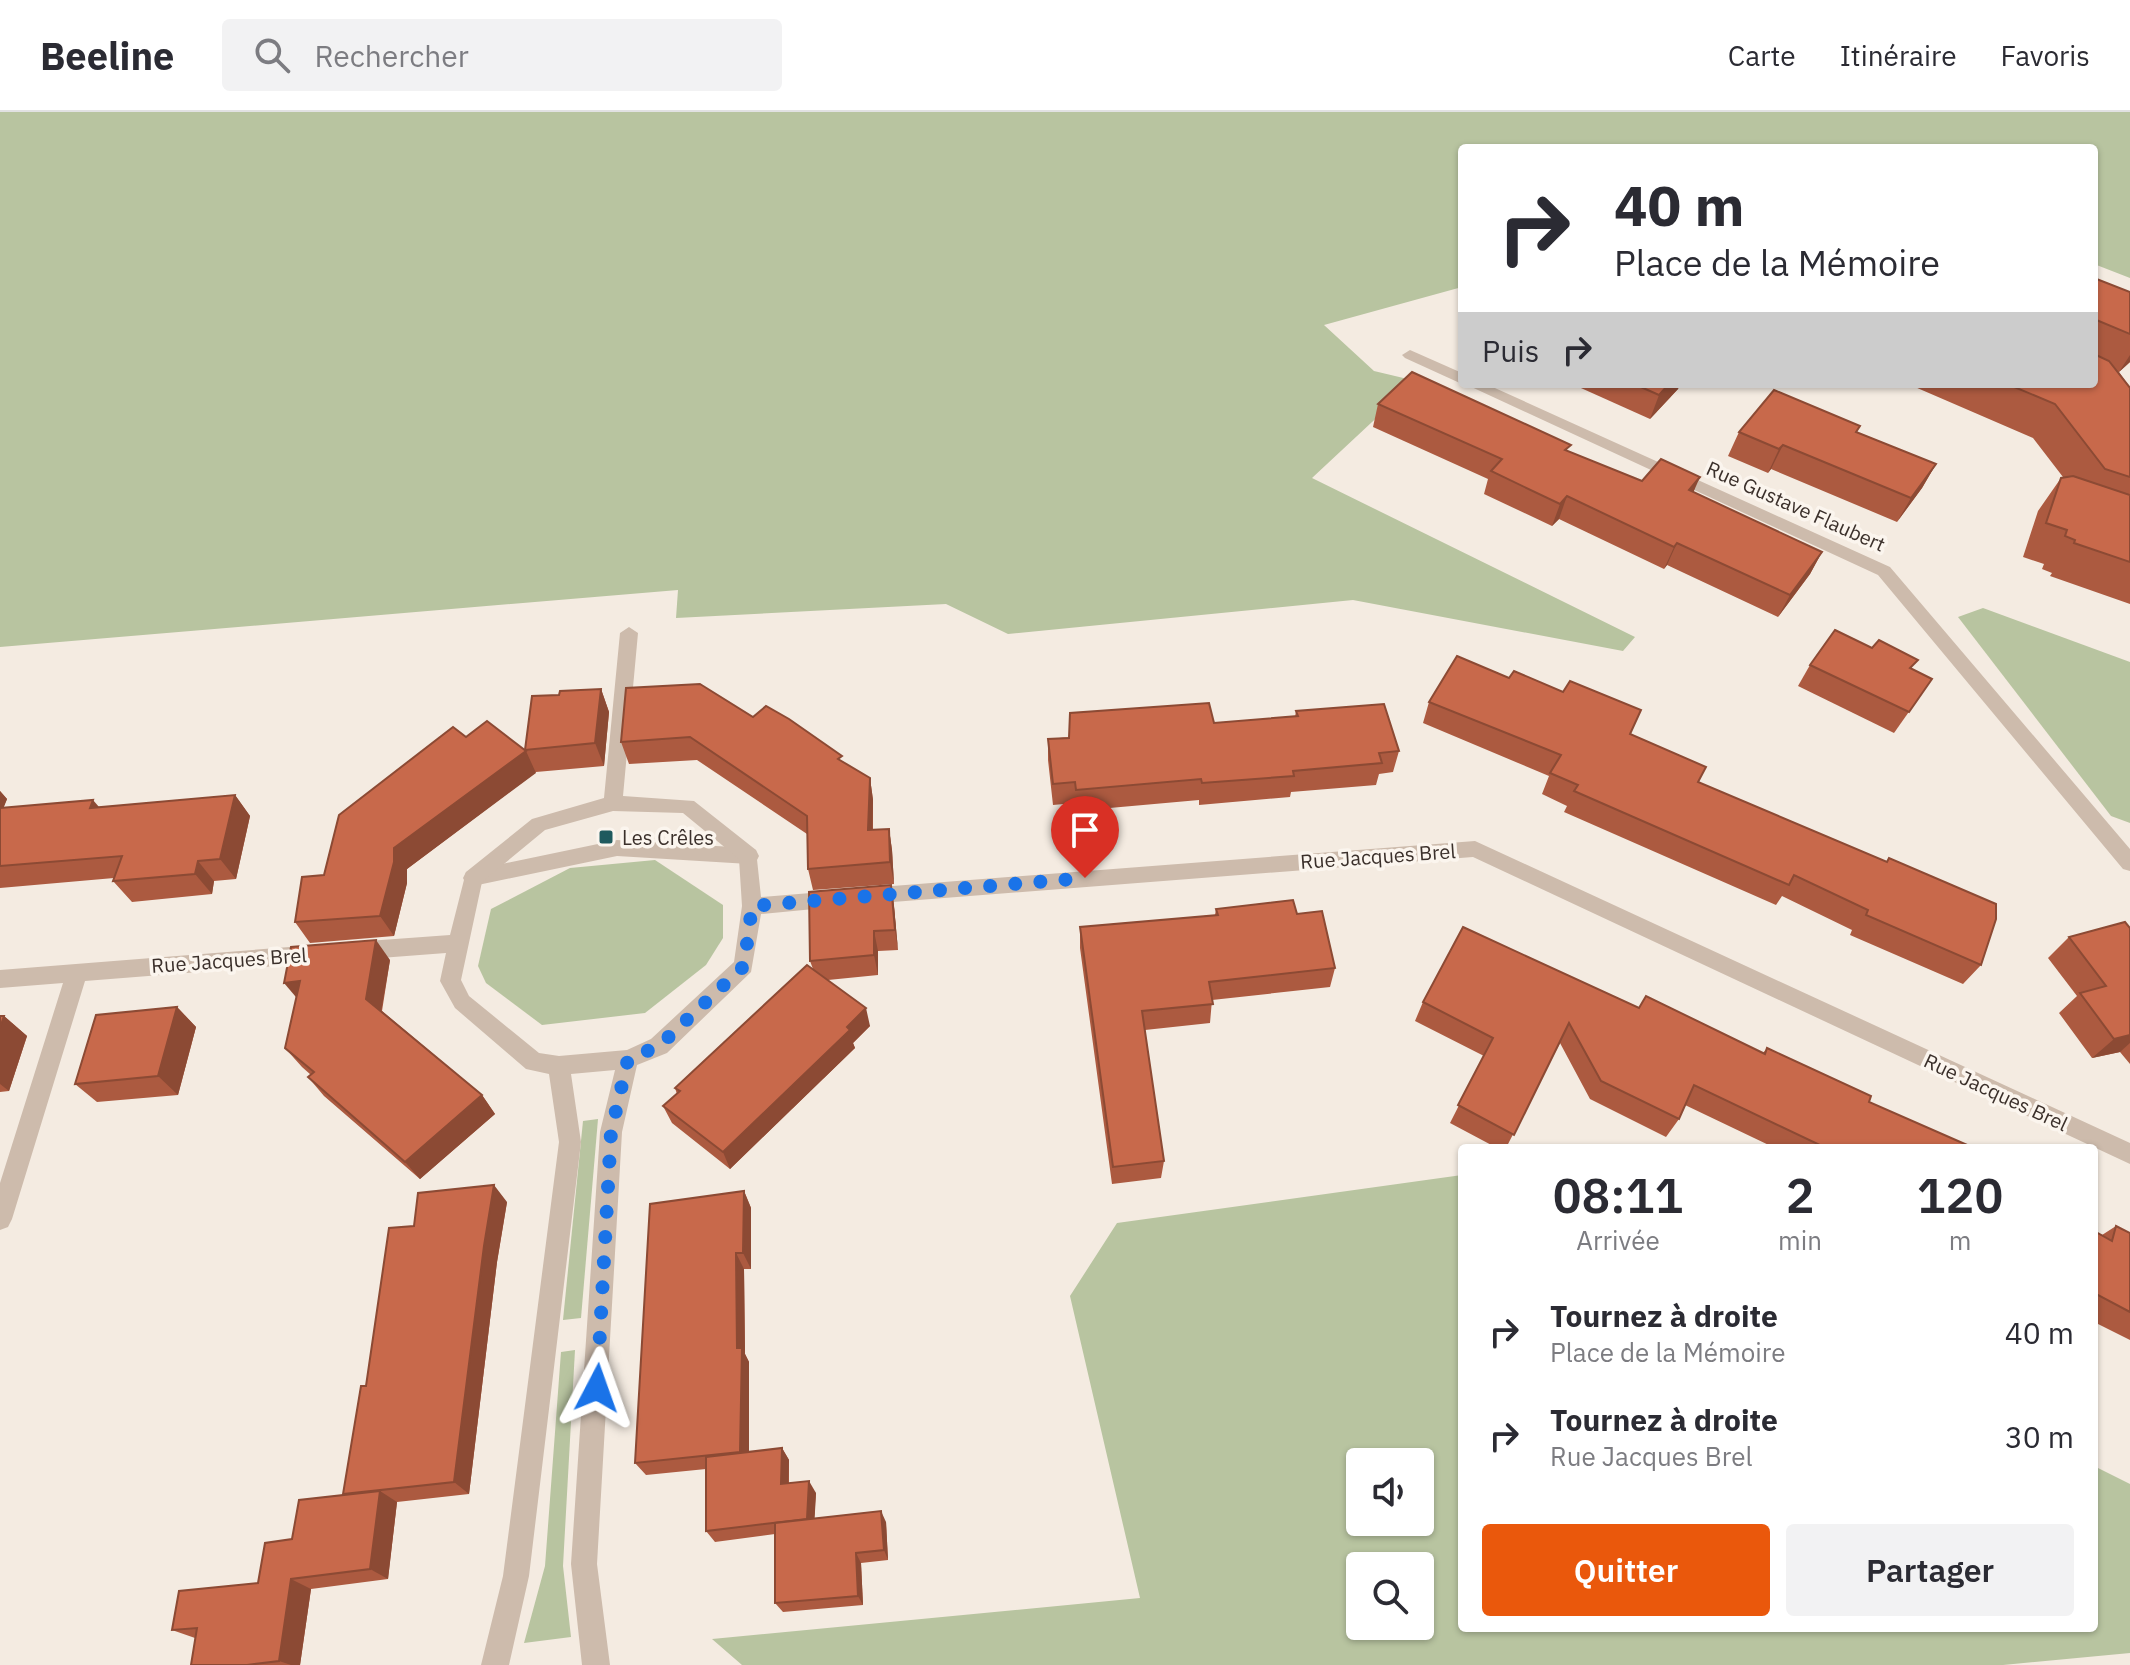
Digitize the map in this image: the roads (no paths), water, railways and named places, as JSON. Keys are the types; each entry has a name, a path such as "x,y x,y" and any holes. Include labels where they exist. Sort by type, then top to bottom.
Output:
{"street":[{"path":"1410,355 1458,377"},
{"name":"Rue Gustave Flaubert","path":"1482,388 1884,571 2130,863"},
{"path":"613,803 629,633"},
{"path":"613,803 687,806 749,856 752,906 744,966 659,1046 628,1059 559,1066 534,1062 462,1002 450,981 473,878 539,824 613,803"},
{"path":"473,878 617,848 749,856"},
{"name":"Rue Jacques Brel","path":"752,906 1475,849 2130,1154"},
{"name":"Rue Jacques Brel","path":"0,979 458,943"},
{"path":"0,1219 77,972"},
{"path":"596,1665 584,1564 611,1132 628,1059"},
{"path":"495,1665 516,1576 570,1142 559,1066"}],"place":[{"name":"Les Crêles","path":"606,837"}]}
